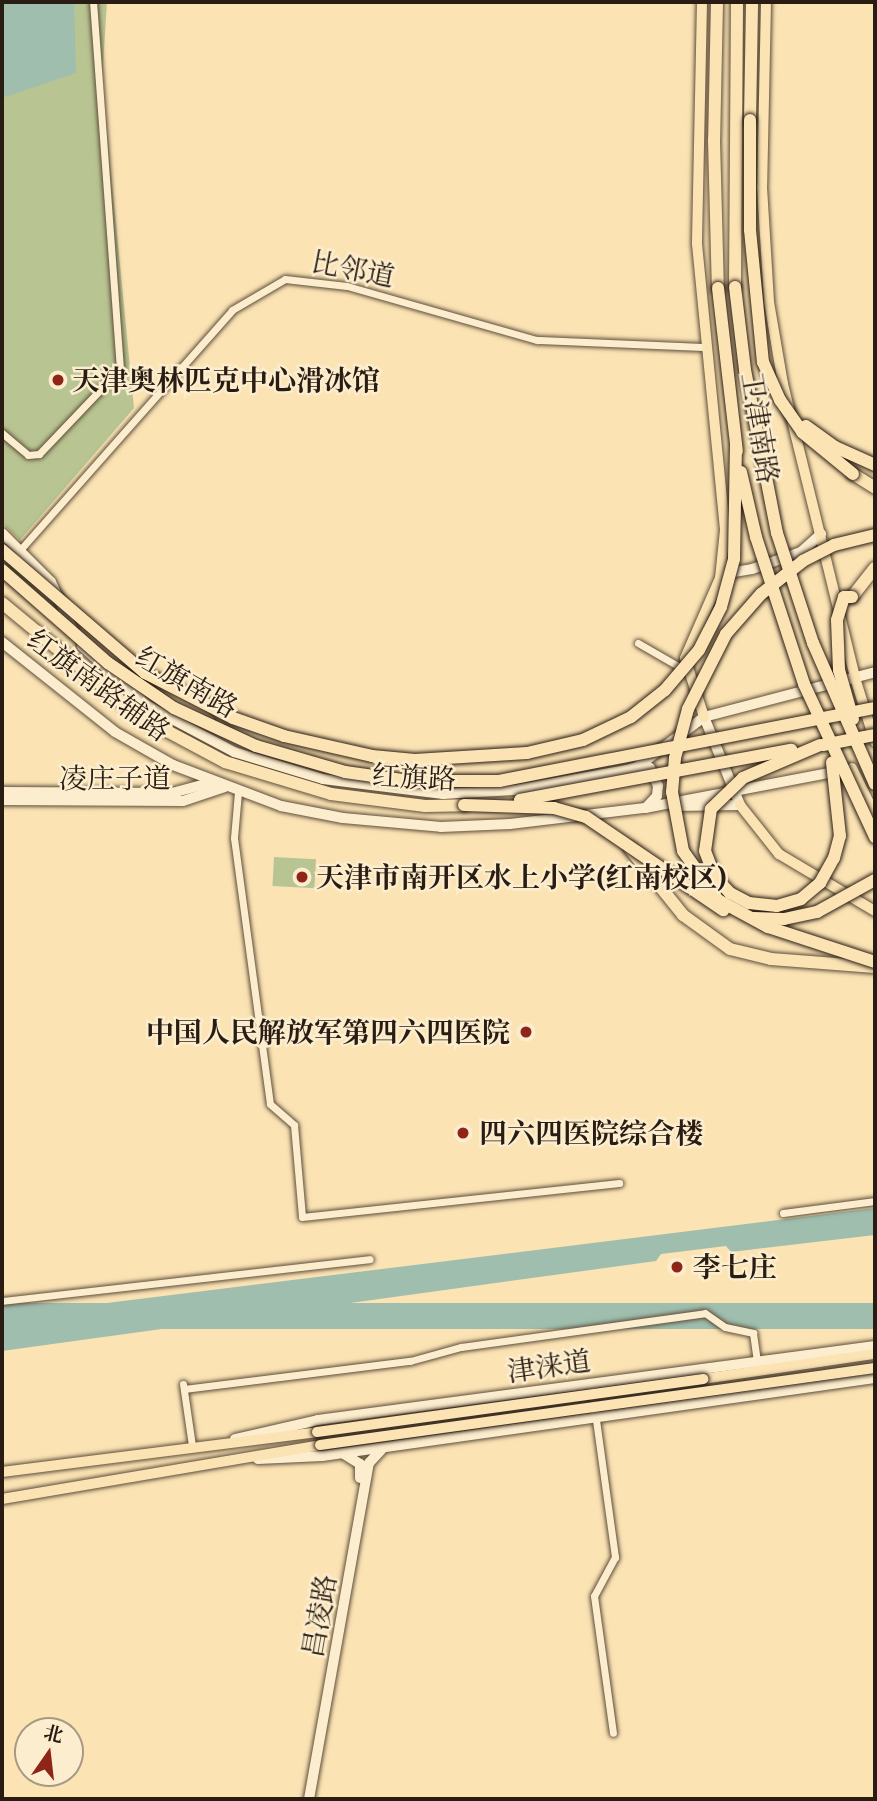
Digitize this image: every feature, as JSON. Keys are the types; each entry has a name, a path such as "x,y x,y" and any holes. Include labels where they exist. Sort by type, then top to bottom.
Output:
{"highway":[{"name":"卫津南路","path":"717,2 714,140 718,288 736,445 768,573 823,742 875,838"},
{"name":"卫津南路","path":"737,2 735,287 747,383 777,533 813,643 870,761 875,784"},
{"path":"752,2 754,299 763,362 785,408 824,453 875,488"},
{"path":"785,408 835,447 875,465"},
{"path":"145,673 259,728 372,756 415,760 506,756 590,737 631,717 665,690 687,667 714,623 730,578 736,545 736,445"},
{"path":"875,535 834,545 803,561 761,594 732,628 710,659 688,709 675,758 673,792 683,851 718,900 768,927 875,964"},
{"path":"2,550 145,673 229,736"},
{"path":"870,761 839,670 836,620 844,597 852,597 875,568"},
{"name":"红旗南路","path":"2,570 147,692 229,736 312,765 377,776"},
{"name":"红旗路","path":"2,603 139,716 225,762 331,794 425,806 541,798 823,742 875,735"},
{"name":"红旗路","path":"377,776 439,783 512,779 875,708"},
{"path":"823,742 841,819 830,867 815,888 796,901 766,906 740,900 721,885 708,862 704,841 712,809 743,778 823,742"},
{"path":"464,805 564,810 595,821 699,897 755,918 784,919 817,912 875,880"},
{"path":"621,838 683,915 717,942 772,959 875,964"}],"main road":[{"path":"678,666 712,601 724,559 723,497 705,347 696,149 702,2"},
{"path":"766,2 762,187 769,302 783,384 855,678 875,742"},
{"path":"686,654 687,673 704,717"},
{"path":"852,768 875,815"},
{"path":"740,805 779,854 875,911"},
{"name":"津涞道","path":"2,1472 230,1441 317,1433 875,1354"},
{"name":"津涞道","path":"2,1499 320,1445 875,1368"}],"street":[{"path":"2,433 28,455 39,454 120,369 93,2"},
{"name":"比邻道","path":"20,550 232,310 285,279 347,286 537,340 705,347"},
{"name":"红旗南路辅路","path":"2,533 51,582 80,644 94,661 148,706 204,739 323,779 419,793 491,793 638,767 704,717"},
{"path":"724,559 734,572 752,569 812,547 821,534"},
{"name":"红旗南路辅路","path":"2,642 115,732 213,782 281,807 376,822 492,825 664,804"},
{"path":"638,643 678,666"},
{"path":"664,804 740,805 704,717 875,672"},
{"path":"664,804 771,785 852,768 870,761"},
{"path":"638,767 650,768 658,786 657,796 645,808"},
{"name":"凌庄子道","path":"2,792 172,793 213,782"},
{"name":"凌庄子道","path":"2,800 183,801 225,787"},
{"path":"238,792 234,838 270,1104 294,1125 302,1217 620,1182"},
{"path":"491,793 492,825"},
{"path":"783,1213 875,1201"},
{"path":"2,1301 370,1259"},
{"path":"192,1446 184,1389 410,1361 461,1347 705,1313 725,1327 753,1333 757,1358"},
{"name":"津涞道","path":"230,1441 318,1420 757,1358 875,1346"},
{"name":"津涞道","path":"242,1460 340,1453 875,1378"},
{"path":"591,1383 615,1557 594,1596 613,1733"},
{"name":"昌凌路","path":"309,1799 369,1463 384,1447"},
{"name":"昌凌路","path":"303,1799 361,1468 353,1457 340,1453"}],"green space":[{"path":"2,2 107,2 102,80 134,408 20,540 2,523"},
{"path":"274,857 316,859 314,888 272,886"}],"shaded area":[{"path":"2,2 74,2 76,73 2,98"},
{"path":"875,1208 875,1235 731,1252 726,1246 661,1254 656,1261 2,1351 2,1316"},
{"path":"2,1303 875,1303 875,1329 2,1329"}],"place":[{"name":"天津奥林匹克中心滑冰馆","path":"58,380"},
{"name":"天津市南开区水上小学(红南校区)","path":"302,877"},
{"name":"中国人民解放军第四六四医院","path":"526,1032"},
{"name":"四六四医院综合楼","path":"463,1133"},
{"name":"李七庄","path":"677,1267"}]}
